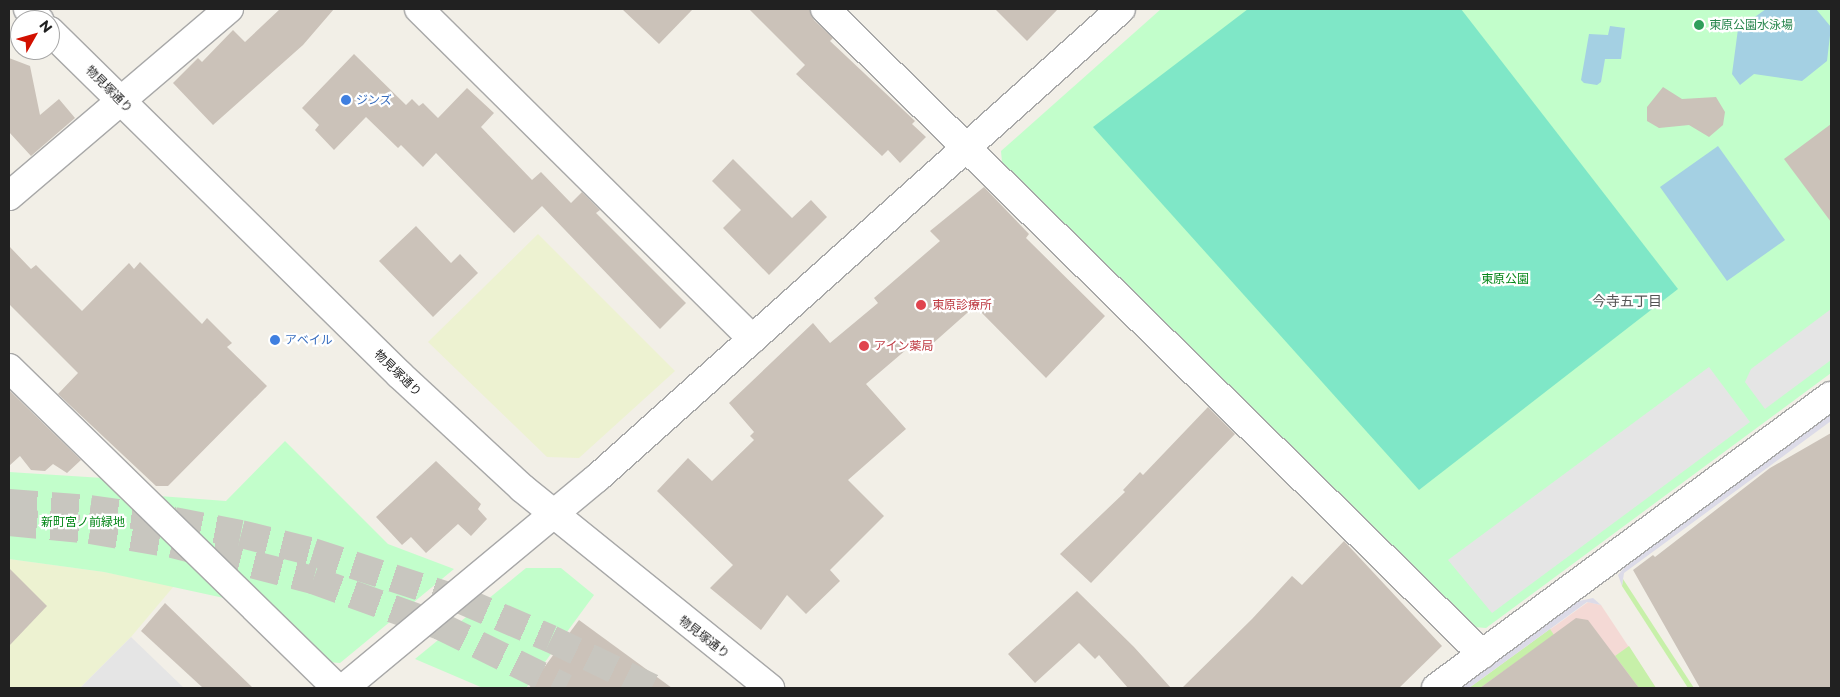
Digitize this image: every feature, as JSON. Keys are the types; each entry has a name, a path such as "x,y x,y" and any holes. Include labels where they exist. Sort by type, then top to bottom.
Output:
{"street":[{"path":"9,196 119,100 146,80 229,9"},
{"path":"419,9 752,339"},
{"path":"825,9 1482,654"},
{"path":"344,688 554,515 1121,9"},
{"name":"物見塚通り","path":"60,41 400,375 554,515 770,688"},
{"path":"10,372 336,688"},
{"path":"1436,688 1831,396"}],"shaded area":[{"path":"1831,309 1831,360 1765,409 1745,382 1751,369"},
{"path":"1709,367 1750,422 1492,613 1448,560"},
{"path":"1831,414 1831,421 1624,573 1622,586 1618,575 1624,568"},
{"path":"1593,598 1601,605 1587,602 1469,688 1459,688 1579,601"},
{"path":"1588,602 1601,605 1656,688 1469,688"},
{"path":"131,637 184,688 80,688"}],"green space":[{"name":"東原公園","path":"1161,9 1831,9 1831,373 1486,628 1474,627 1002,162 1001,151"},
{"path":"1248,9 1461,9 1678,289 1419,490 1093,127"},
{"path":"538,234 675,371 579,458 547,457 428,342"},
{"path":"285,441 388,544 454,569 340,663 327,662 159,496 226,501"},
{"name":"新町宮ノ前緑地","path":"9,472 103,478 224,598 104,572 9,559"},
{"path":"9,559 104,572 174,586 131,637 80,688 9,688"},
{"path":"526,568 561,568 594,595 526,688 483,688 415,659"},
{"path":"1623,579 1694,688 1688,688 1622,586"},
{"path":"1550,629 1554,635 1480,688 1469,688"},
{"path":"1629,646 1656,688 1639,688 1615,656"}],"water":[{"path":"1766,9 1816,9 1831,27 1827,61 1802,81 1754,74 1740,85 1732,74 1738,29"},
{"path":"1610,26 1625,28 1621,59 1605,59 1601,82 1597,85 1584,83 1581,80 1589,34 1608,35"},
{"path":"1718,146 1785,240 1727,281 1660,187"}],"building":[{"path":"280,9 334,9 303,45 213,125 173,83 198,58 202,62 233,30 245,42"},
{"path":"622,9 693,9 659,44"},
{"path":"749,9 810,9 814,20 833,38 830,41 915,121 912,124 926,137 900,163 888,150 882,156 796,74 805,65"},
{"path":"995,9 1058,9 1027,41"},
{"path":"354,54 406,105 412,99 419,106 423,103 438,118 467,88 494,113 481,127 532,180 541,172 571,203 582,192 600,210 596,213 686,303 660,329 542,206 514,233 436,153 423,167 401,145 398,148 366,117 334,150 315,130 319,125 302,108"},
{"path":"9,58 10,60 30,66 40,115 59,99 75,118 31,156 9,132"},
{"path":"1663,87 1682,99 1716,97 1725,112 1723,125 1709,137 1689,125 1659,128 1647,121 1647,107"},
{"path":"1831,124 1831,222 1784,159"},
{"path":"733,159 792,218 811,200 827,217 769,275 723,228 741,210 712,181"},
{"path":"984,187 1029,234 1026,238 1105,316 1046,378 975,306 922,353 914,343 866,384 906,429 848,480 884,516 830,570 840,581 806,614 787,595 761,630 710,588 733,565 657,491 688,458 712,481 754,440 750,436 754,432 729,403 813,323 830,343 878,303 874,298 940,241 930,231"},
{"path":"416,226 451,263 460,254 478,273 433,317 379,261"},
{"path":"9,246 31,269 36,265 82,311 129,263 134,269 140,262 202,324 207,318 232,343 227,347 267,386 168,486 156,486 58,394 78,373 9,304"},
{"path":"9,390 81,460 67,473 53,464 45,471 31,470 20,456 9,466"},
{"path":"1208,407 1235,434 1091,583 1060,554 1125,492 1123,490 1140,472 1143,475"},
{"path":"1831,433 1831,688 1700,688 1633,570 1653,555 1655,557 1770,468"},
{"path":"436,461 481,504 478,509 487,519 471,536 458,524 426,553 411,537 402,545 376,517"},
{"path":"1344,541 1442,646 1399,688 1182,688 1252,619 1292,576 1302,585"},
{"path":"9,568 47,606 9,646"},
{"path":"1077,591 1134,647 1171,688 1128,688 1099,655 1095,659 1079,643 1035,683 1008,654"},
{"path":"165,603 253,688 203,688 141,631"},
{"path":"1576,618 1588,620 1639,688 1480,688"},
{"path":"579,620 672,688 529,688"}],"tunnel":[{"path":"9,503 90,509 174,521 241,534 313,552 461,600 551,639 653,688"},
{"path":"9,522 90,530 172,544 313,580 440,626 566,688"}],"place":[{"name":"東原公園水泳場","path":"1699,25"},
{"name":"ジンズ","path":"346,100"},
{"name":"東原診療所","path":"921,305"},
{"name":"アベイル","path":"275,340"},
{"name":"アイン薬局","path":"864,346"}],"district":[{"name":"今寺五丁目","path":"1627,301"}]}
